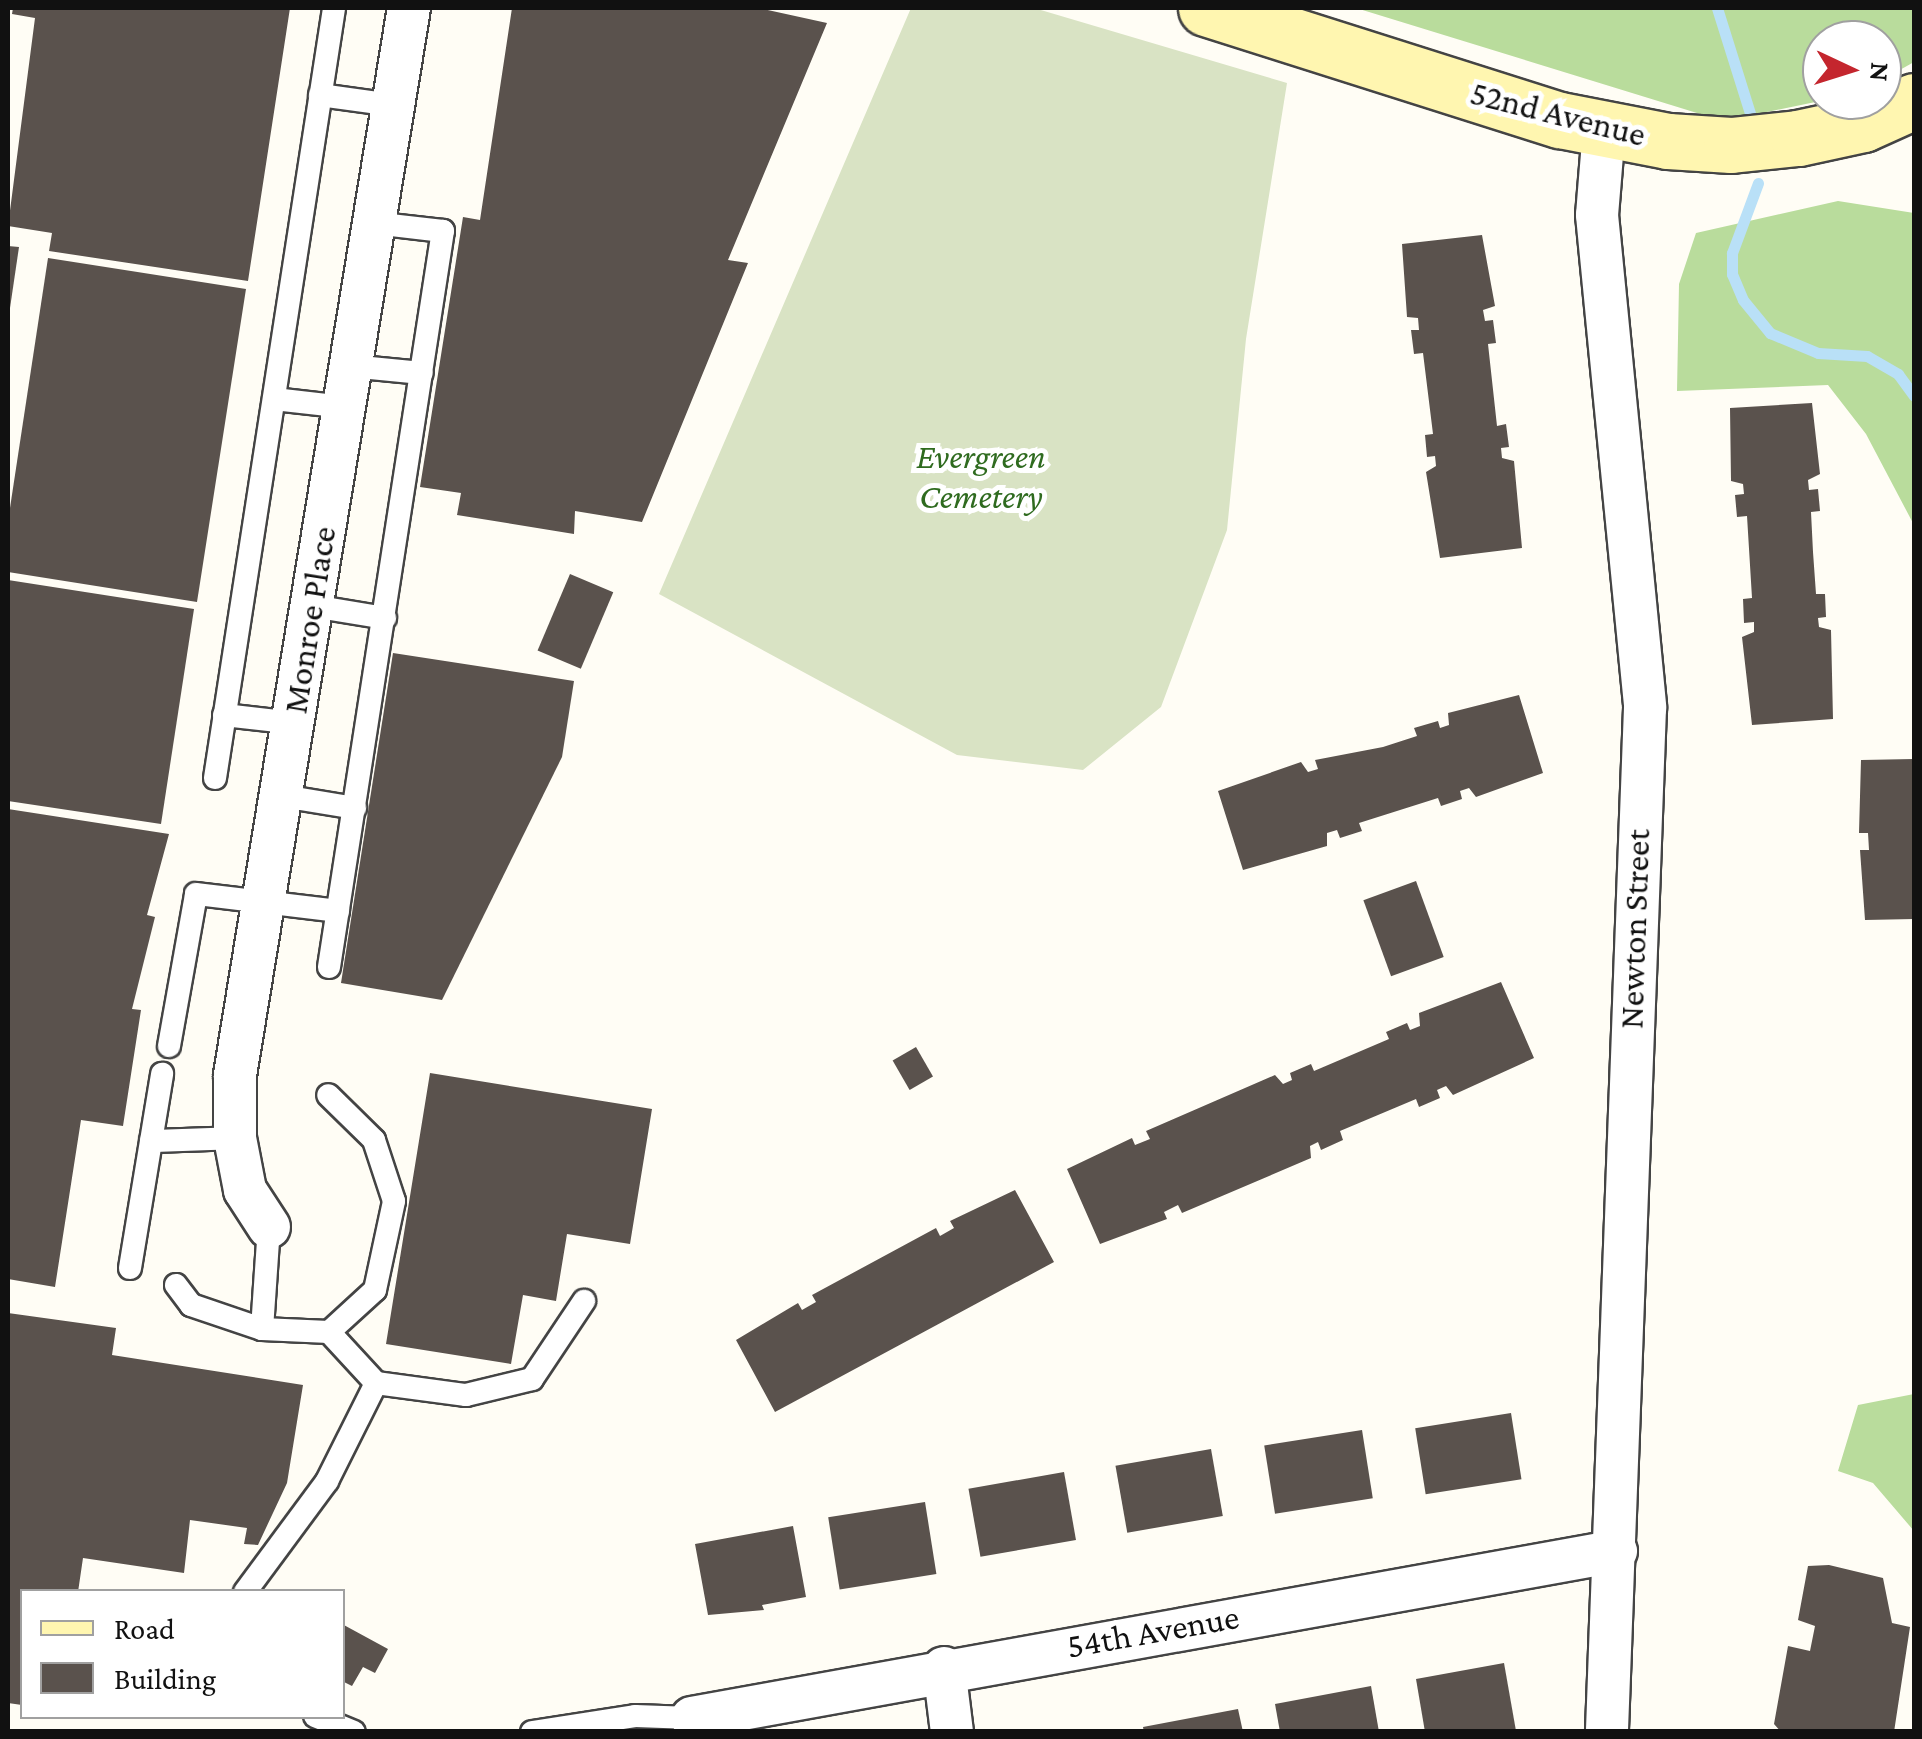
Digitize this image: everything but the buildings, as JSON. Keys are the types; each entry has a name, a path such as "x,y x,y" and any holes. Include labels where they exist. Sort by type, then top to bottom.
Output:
{"street":[{"name":"Monroe Place","path":"269,1227 245,1190 235,1138 236,1075 409,8"},
{"name":"52nd Avenue","path":"1206,8 1604,130 1700,144 1763,143 1863,124 1914,101"},
{"name":"Newton Street","path":"1604,130 1597,215 1645,708 1607,1732"},
{"name":"54th Avenue","path":"685,1725 944,1668 1616,1551"},
{"path":"944,1668 952,1732"}],"lane":[{"path":"215,778 334,8"},
{"path":"320,96 393,105"},
{"path":"329,967 443,231 374,222"},
{"path":"350,366 422,373"},
{"path":"274,398 344,407"},
{"path":"312,606 385,618"},
{"path":"224,714 294,723"},
{"path":"282,796 355,808"},
{"path":"169,1046 196,894 338,911"},
{"path":"130,1268 162,1074"},
{"path":"176,1285 191,1305 262,1329 329,1332 376,1290 394,1201 374,1140 328,1095"},
{"path":"151,1141 235,1138"},
{"path":"262,1329 269,1227"},
{"path":"329,1332 376,1383 466,1395 532,1378 584,1301"},
{"path":"246,1589 327,1481 376,1383"},
{"path":"532,1732 635,1716 685,1725"},
{"path":"322,1719 354,1732"}],"green space":[{"name":"Evergreen Cemetery","path":"911,8 1034,8 1287,83 1246,339 1227,530 1161,707 1083,770 957,755 659,594"},
{"path":"1356,8 1914,8 1914,62 1902,69 1902,20 1802,20 1802,105 1723,121"},
{"path":"1838,201 1914,213 1914,525 1866,434 1828,385 1677,391 1679,284 1696,233"},
{"path":"1914,1394 1914,1531 1873,1483 1838,1471 1858,1405"}],"waterway":[{"path":"1717,8 1753,123"},
{"path":"1758,183 1732,253 1732,274 1743,300 1770,333 1818,353 1867,356 1898,374 1914,396"}]}
